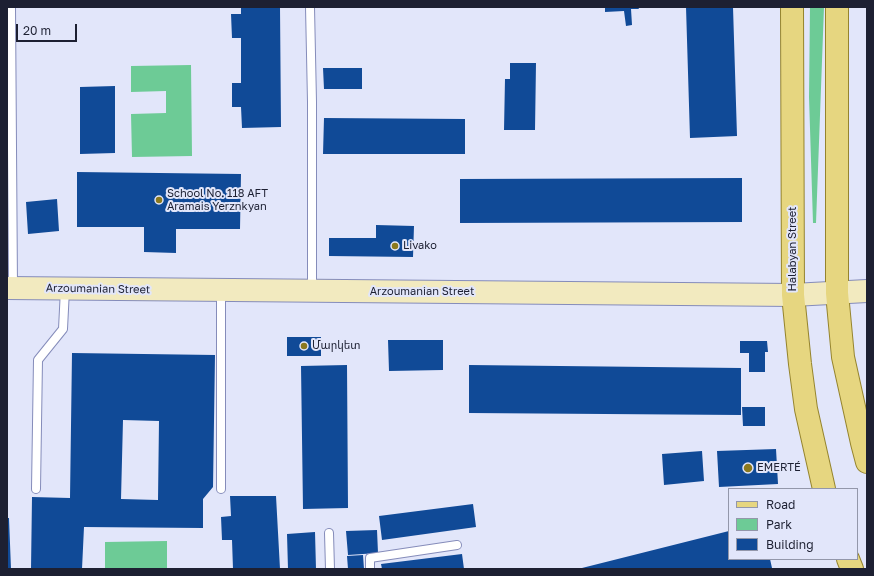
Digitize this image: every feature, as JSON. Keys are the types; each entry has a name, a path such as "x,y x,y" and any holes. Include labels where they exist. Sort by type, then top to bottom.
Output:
{"main road":[{"name":"Halabyan Street","path":"792,7 793,295 806,408 824,488"},
{"path":"837,7 837,293 843,357 867,462"},
{"name":"Arzoumanian Street","path":"10,288 793,295 867,291"}],"lane":[{"path":"10,288 9,96 11,7"},
{"path":"310,7 312,102 312,291"},
{"path":"36,489 38,360 63,329 65,288"},
{"path":"221,290 221,489"},
{"path":"329,532 330,569"},
{"path":"370,569 370,558 457,545"}],"green space":[{"path":"810,7 824,7 816,223 813,223 809,97"},
{"path":"191,65 192,156 132,157 131,114 166,113 166,91 131,92 131,66"},
{"path":"167,541 167,569 105,569 105,542"}],"building":[{"path":"241,7 280,7 281,127 242,128 241,107 232,107 232,83 241,83 241,38 232,38 231,14 241,14"},
{"path":"605,7 638,7 639,9 631,9 632,25 626,26 624,11 605,12"},
{"path":"686,7 733,7 737,136 690,138"},
{"path":"510,63 536,63 535,130 504,130 505,79 510,79"},
{"path":"323,68 362,68 362,89 324,89"},
{"path":"115,86 115,153 80,154 80,87"},
{"path":"324,118 465,119 465,154 323,154"},
{"name":"School No. 118 AFT Aramais Yerznkyan","path":"77,172 241,174 240,229 176,229 176,253 144,252 144,227 77,227"},
{"path":"742,178 742,222 460,223 460,179"},
{"path":"57,199 59,231 28,234 26,202"},
{"path":"376,225 414,226 413,257 329,256 329,238 376,238"},
{"name":"Մարկետ","path":"287,337 321,337 321,356 287,356"},
{"path":"388,340 443,340 443,370 389,371"},
{"path":"740,341 767,341 768,352 765,352 765,372 749,372 749,353 740,353"},
{"path":"72,353 215,355 213,487 203,499 203,528 84,527 82,569 31,569 32,497 70,498","holes":["123,420 159,421 158,500 121,499"]},
{"path":"347,365 348,508 303,509 301,366"},
{"path":"469,365 741,368 741,415 469,413"},
{"path":"742,407 765,407 765,426 743,426"},
{"name":"EMERTÉ","path":"776,449 778,484 719,487 717,451"},
{"path":"702,451 704,481 664,485 662,454"},
{"path":"230,496 276,496 280,569 233,569 232,540 222,540 221,517 231,516"},
{"path":"473,504 476,527 382,540 379,516"},
{"path":"7,518 9,518 11,569 7,569"},
{"path":"377,530 378,553 348,555 346,531"},
{"path":"728,531 728,560 770,560 772,568 578,569"},
{"path":"315,532 316,569 288,569 287,534"},
{"path":"462,554 464,569 382,569 381,564"},
{"path":"363,555 364,569 348,569 347,556"}],"place":[{"name":"School No. 118 AFT Aramais Yerznkyan","path":"159,200"},
{"name":"Livako","path":"395,246"},
{"name":"Մարկետ","path":"304,346"},
{"name":"EMERTÉ","path":"748,468"}]}
